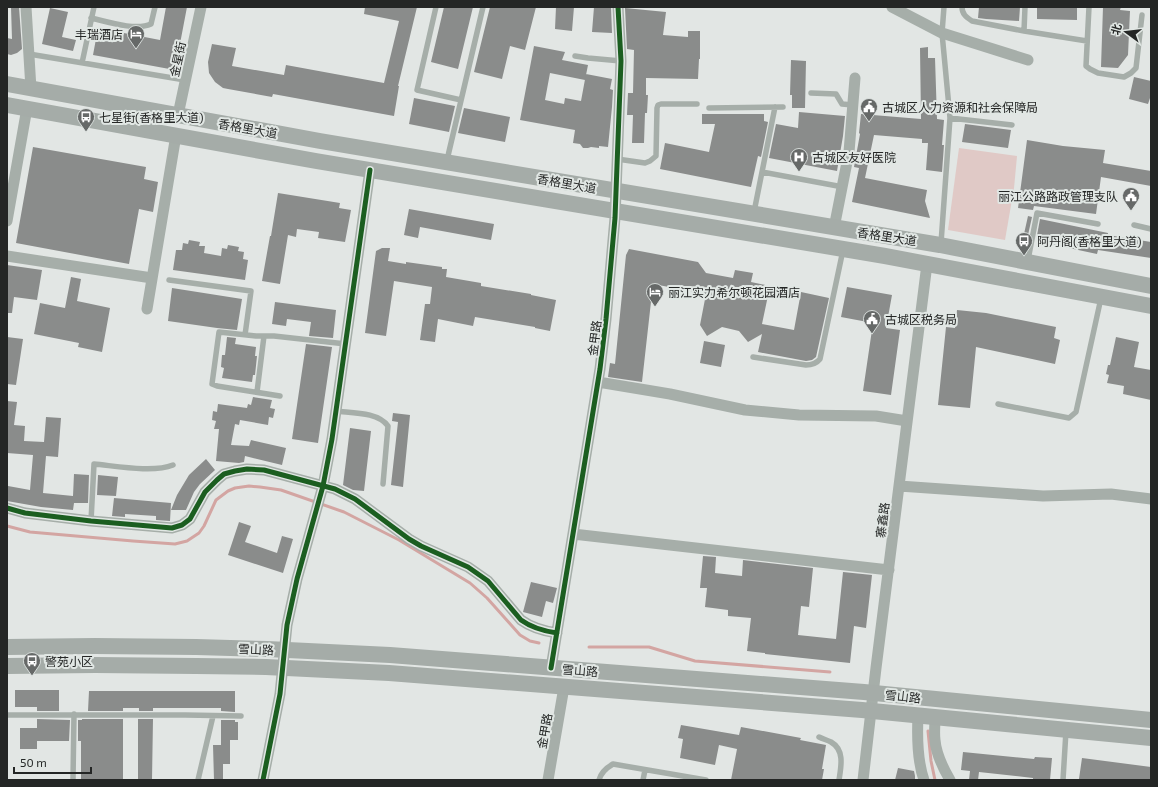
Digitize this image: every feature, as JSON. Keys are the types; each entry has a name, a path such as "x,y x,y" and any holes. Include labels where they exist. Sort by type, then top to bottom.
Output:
{"main road":[{"name":"香格里大道","path":"7,84 320,141 940,245 1151,286"},
{"name":"香格里大道","path":"7,105 370,170 843,249 1151,306"},
{"name":"雪山路","path":"7,647 95,646 284,650 397,655 873,693 1151,720"},
{"name":"雪山路","path":"7,666 204,666 389,673 871,711 1151,738"}],"street":[{"path":"26,7 31,89"},
{"name":"金星街","path":"178,115 201,7"},
{"name":"金甲路","path":"551,668 598,382 606,318 616,191 621,61 618,7"},
{"path":"892,7 942,33 1028,60"},
{"path":"834,228 849,152 855,78"},
{"path":"7,221 27,108"},
{"path":"147,309 176,135"},
{"path":"263,780 280,694 287,626 297,579 324,486 346,344 370,170"},
{"path":"7,256 152,278"},
{"name":"寨鑫路","path":"863,780 927,264"},
{"path":"598,382 670,394 745,410 798,416 876,416 907,421"},
{"path":"7,508 25,513 91,521 167,528 177,527 182,525 190,518 205,492 224,474 247,469 264,470 335,489 355,499 409,539 430,551 454,560 488,581 525,623 535,628 557,633"},
{"path":"899,486 1043,496 1111,494 1151,499"},
{"path":"573,534 889,570"},
{"name":"金甲路","path":"548,780 564,687"},
{"path":"918,716 918,754 924,780"},
{"path":"935,718 936,748 943,768 950,780"}],"lane":[{"path":"82,63 94,7"},
{"path":"91,18 143,27 151,24 155,7"},
{"path":"436,7 417,90 461,100"},
{"path":"446,162 483,7"},
{"path":"940,245 950,118 942,33 944,7"},
{"path":"962,7 962,12 972,22 1087,41"},
{"path":"1024,31 1025,7"},
{"path":"1089,7 1086,66 1098,73 1124,77 1136,68 1142,15"},
{"path":"28,54 185,80"},
{"path":"575,56 621,61"},
{"path":"811,93 836,94 842,104 853,105"},
{"path":"617,159 645,163 656,156 658,105 697,104"},
{"path":"754,214 776,107"},
{"path":"709,108 783,107"},
{"path":"950,118 1012,125"},
{"path":"762,172 843,187"},
{"path":"1028,263 1037,212 1098,224"},
{"path":"1134,225 1151,229"},
{"path":"753,356 806,365 812,365 820,359 843,249"},
{"path":"169,280 251,291 245,335"},
{"path":"998,404 1069,418 1076,412 1101,297"},
{"path":"280,396 212,384 219,332 346,344"},
{"path":"257,392 264,336"},
{"path":"336,411 373,416 383,420 388,426 383,484"},
{"path":"91,521 94,464 154,469 173,466"},
{"path":"7,715 74,714 241,716"},
{"path":"73,780 74,714"},
{"path":"198,780 213,716"},
{"path":"1063,780 1066,730"},
{"path":"819,737 831,742 840,752 842,764 839,780"},
{"path":"599,780 600,774 613,764 706,780"},
{"path":"643,780 645,770"}],"shaded area":[{"path":"959,148 1017,156 1014,188 1005,240 948,230"}],"building":[{"path":"11,7 19,7 22,49 11,55 7,54 7,38 12,39"},
{"name":"丰瑞酒店","path":"166,7 187,7 175,70 93,55 98,28 160,40"},
{"path":"365,7 417,7 398,86 394,116 273,94 272,97 223,88 215,82 209,73 208,62 212,44 236,48 232,66 284,75 286,65 384,83 399,21 364,14"},
{"path":"444,7 473,7 458,69 431,62"},
{"path":"490,7 536,7 525,50 510,46 502,79 474,72"},
{"path":"556,7 574,7 572,31 555,29"},
{"path":"594,7 611,7 612,33 592,32"},
{"path":"979,7 1020,7 1019,21 978,18"},
{"path":"1037,7 1077,7 1077,20 1037,19"},
{"path":"1103,7 1121,7 1120,10 1130,11 1128,55 1118,68 1101,67"},
{"path":"50,8 68,12 62,37 76,40 73,51 42,44"},
{"path":"625,8 666,12 663,35 688,37 688,31 700,31 698,79 646,78 646,95 648,95 647,113 645,113 644,143 632,143 633,115 627,115 628,93 633,93 634,50 627,49"},
{"path":"534,46 565,52 562,60 588,65 586,74 612,79 610,89 613,90 612,107 608,147 599,146 599,148 583,148 580,144 573,143 575,130 520,120","holes":["550,73 585,80 581,101 565,98 564,104 545,100"]},
{"path":"928,47 928,58 935,58 937,119 944,120 942,172 926,170 928,143 922,143 922,139 874,135 865,178 927,190 925,201 930,218 852,202 859,168 854,167 860,134 861,114 921,119 920,48"},
{"path":"791,60 806,61 805,108 792,108 792,95 790,95"},
{"path":"1134,77 1151,81 1151,99 1150,98 1148,104 1129,99"},
{"path":"414,98 455,106 449,132 409,124"},
{"path":"464,108 510,117 505,142 458,133"},
{"path":"799,112 845,116 837,171 769,158 776,124 798,128"},
{"path":"702,114 764,114 764,121 768,122 761,157 758,156 751,187 660,169 665,143 709,152 715,124 702,124"},
{"path":"965,124 1011,130 1008,148 962,142"},
{"path":"1027,140 1063,146 1105,150 1103,163 1151,171 1151,186 1101,177 1096,214 1034,206 1033,210 1018,208"},
{"path":"33,147 146,167 144,179 158,182 153,212 139,209 129,264 16,243"},
{"path":"278,193 340,203 339,208 351,210 345,242 318,238 319,232 297,229 296,237 288,235 280,284 262,281"},
{"path":"409,209 494,224 491,240 420,227 418,238 404,235"},
{"path":"1028,216 1032,217 1028,235 1024,234"},
{"path":"1040,219 1108,233 1108,235 1151,242 1151,258 1098,250 1097,254 1036,241"},
{"path":"189,240 200,242 199,246 205,246 204,253 221,256 222,248 227,249 228,245 239,247 238,251 244,252 243,259 248,260 245,280 173,270 176,250 182,250 183,243 188,244"},
{"path":"382,248 390,248 388,261 442,267 442,269 447,269 446,277 481,283 481,286 531,294 556,300 550,331 475,317 473,326 438,319 435,342 420,340 425,304 430,304 432,287 394,281 386,336 365,333 376,251"},
{"path":"629,249 698,262 706,273 733,278 735,270 753,273 751,282 770,286 762,324 794,330 801,292 829,298 816,357 812,360 806,361 758,352 762,334 748,342 739,331 722,327 707,336 700,325 706,294 653,284 642,382 608,377 610,363 615,364 626,255"},
{"path":"7,265 42,270 37,300 14,297 12,313 7,313"},
{"path":"71,277 81,279 77,301 110,308 102,352 78,347 79,343 34,334 40,303 65,308"},
{"path":"847,287 892,295 886,328 900,330 891,395 863,391 873,323 841,317"},
{"path":"172,288 242,299 237,330 168,321"},
{"path":"275,302 336,310 333,338 309,336 311,322 287,319 286,326 272,324"},
{"path":"957,310 986,313 1056,327 1054,338 1060,340 1055,364 976,347 970,408 938,405 946,327 955,328"},
{"path":"7,337 23,339 16,385 7,384"},
{"path":"227,337 236,338 235,344 256,347 255,356 257,356 255,375 253,375 252,382 222,378 224,368 221,367 222,355 225,355"},
{"path":"1116,337 1139,342 1134,367 1151,370 1151,400 1123,394 1124,386 1107,383 1109,375 1106,374 1108,365 1110,365"},
{"path":"704,341 725,345 721,367 700,363"},
{"path":"306,344 332,347 318,443 292,439"},
{"path":"253,397 272,400 270,408 275,409 273,418 269,417 268,425 240,420 239,425 235,424 231,445 249,446 251,440 286,448 282,465 245,456 244,462 239,463 216,461 219,429 214,429 216,421 212,420 213,411 217,412 218,404 247,408 248,404 251,405"},
{"path":"7,401 17,402 14,425 25,426 24,441 44,442 46,417 61,418 58,457 46,456 43,493 73,496 74,474 89,475 88,503 74,503 73,510 41,507 7,501 8,486 30,490 33,455 7,453"},
{"path":"393,413 410,415 403,487 391,485 398,422 392,421"},
{"path":"350,428 371,431 364,491 353,490 343,485"},
{"path":"206,459 215,470 194,492 186,510 171,510 177,495 189,475"},
{"path":"98,475 118,477 116,496 97,495"},
{"path":"114,498 171,503 170,521 156,520 156,516 125,514 125,517 112,516"},
{"path":"239,522 251,526 245,542 277,553 282,536 293,539 283,573 228,555"},
{"path":"703,556 716,557 715,573 742,576 743,560 813,568 809,607 801,606 798,635 836,639 843,572 872,575 866,628 854,626 850,663 747,651 751,618 728,616 728,610 705,607 707,588 700,588"},
{"path":"531,582 557,588 553,603 546,601 542,617 523,612"},
{"path":"15,690 59,690 59,711 37,711 37,707 15,707"},
{"path":"89,691 235,691 235,712 221,711 221,708 153,708 153,711 139,711 139,708 123,708 123,711 88,711"},
{"path":"37,719 70,720 69,741 37,741 37,749 20,749 20,728 37,728"},
{"path":"123,719 123,780 81,780 81,741 78,741 78,720"},
{"path":"138,719 153,719 152,780 138,780"},
{"path":"221,720 235,720 235,722 238,722 238,740 230,740 230,764 223,764 223,780 214,780 213,745 221,745"},
{"path":"681,725 739,735 741,727 801,738 800,740 826,745 822,769 824,769 822,780 731,780 737,749 719,745 715,765 680,758 683,739 678,738"},
{"path":"963,752 1034,759 1035,757 1052,758 1050,780 1033,780 1033,778 979,772 978,780 969,780 970,771 961,770"},
{"path":"1082,758 1151,767 1151,780 1079,779"},
{"path":"898,768 914,771 915,780 895,780"}],"waterway":[{"path":"7,526 30,532 175,544 187,541 199,533 204,526 216,500 228,491 235,488 249,486 281,490 344,512 399,540 470,583 487,598 520,635 530,641 539,643"},
{"path":"589,647 649,647 695,661 830,672"},
{"path":"928,731 931,761 935,780"}],"cycle path":[{"path":"551,668 600,369 606,319 615,218 621,61 618,7"},
{"path":"263,780 280,694 287,625 297,579 323,486 332,439 370,170"},
{"path":"7,508 25,513 91,521 172,528 182,525 190,519 205,492 224,474 247,469 264,470 335,489 355,499 409,539 468,567 488,581 525,623 538,629 557,633"}],"place":[{"name":"丰瑞酒店","path":"136,49"},
{"name":"古城区人力资源和社会保障局","path":"869,122"},
{"name":"七星街(香格里大道)","path":"86,132"},
{"name":"古城区友好医院","path":"799,172"},
{"name":"丽江公路路政管理支队","path":"1131,211"},
{"name":"阿丹阁(香格里大道)","path":"1024,256"},
{"name":"丽江实力希尔顿花园酒店","path":"655,307"},
{"name":"古城区税务局","path":"872,334"},
{"name":"警苑小区","path":"32,676"}]}
